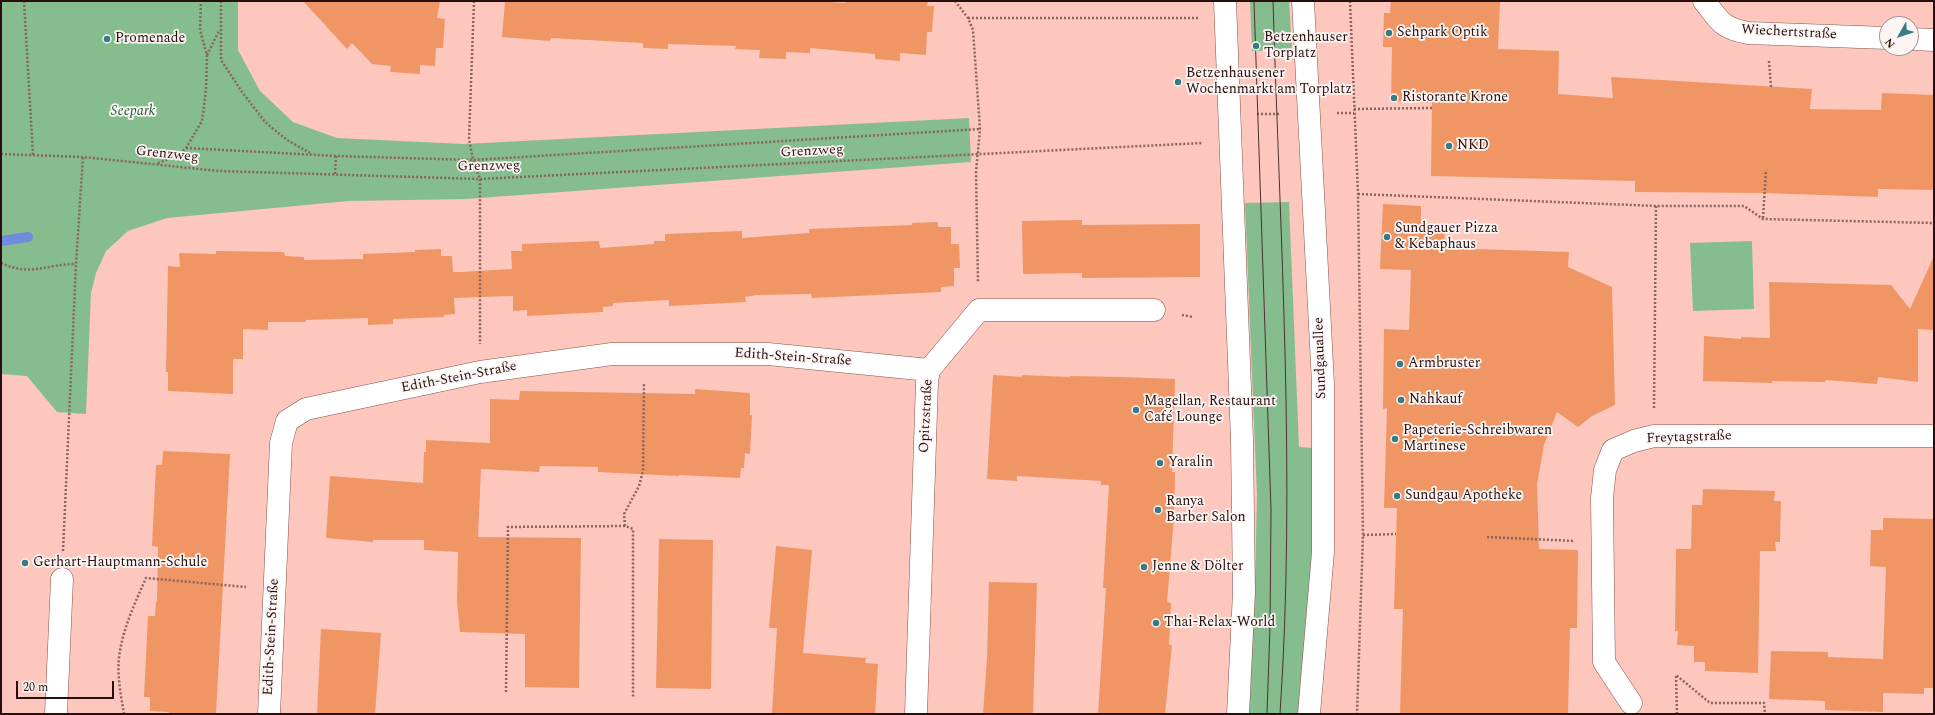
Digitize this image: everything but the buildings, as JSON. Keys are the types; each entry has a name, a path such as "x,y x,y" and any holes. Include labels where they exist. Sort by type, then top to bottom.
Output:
{"street":[{"path":"1225,1 1242,440 1244,592 1238,714"},
{"name":"Sundgauallee","path":"1303,1 1323,384 1323,552 1309,714"},
{"name":"Wiechertstraße","path":"1704,1 1722,24 1732,30 1748,33 1879,38"},
{"path":"1919,39 1934,40"},
{"path":"978,310 1154,310"},
{"name":"Opitzstraße","path":"916,714 927,382 930,370 978,310"},
{"name":"Edith-Stein-Straße","path":"269,714 281,443 287,421 306,409 480,372 612,354 768,354 930,370"},
{"name":"Freytagstraße","path":"1631,703 1604,662 1604,542 1602,498 1605,470 1613,450 1634,441 1654,436 1934,436"},
{"path":"56,714 62,579"}],"path":[{"path":"24,1 33,155"},
{"path":"158,163 177,156 186,148 202,121 206,90 207,54 200,30 201,1"},
{"path":"221,1 221,60 242,92 265,122 287,140 313,154"},
{"path":"474,1 469,139 473,160 480,179 480,372"},
{"path":"955,1 968,18 973,30 980,129 976,172 978,310"},
{"path":"1350,1 1358,194 1363,535 1357,714"},
{"path":"968,18 1198,18"},
{"path":"207,54 220,31"},
{"path":"1354,109 1432,108"},
{"path":"186,148 336,156 473,160 980,129"},
{"path":"978,154 1207,143"},
{"name":"Grenzweg","path":"1,154 83,157 158,163 219,171 480,179 978,154"},
{"path":"335,174 336,156"},
{"path":"62,579 76,264 83,157"},
{"path":"1763,219 1766,170"},
{"path":"1358,194 1656,206 1744,206 1763,219 1934,223"},
{"path":"1654,436 1656,206"},
{"path":"1,263 15,270 38,270 61,264 76,264"},
{"path":"625,526 624,514 639,486 643,471 644,354"},
{"path":"506,692 508,527 625,526 633,529 632,697"},
{"path":"1363,535 1396,534"},
{"path":"1487,537 1604,542"},
{"path":"124,714 120,695 119,658 130,615 146,578 275,589"},
{"path":"1677,714 1676,675 1710,702 1764,704 1765,714"}],"green space":[{"name":"Seepark","path":"1,1 238,1 238,50 260,91 293,122 337,138 464,144 969,118 971,162 466,199 349,201 167,218 128,231 106,251 96,273 91,293 86,414 57,412 27,376 1,374"},
{"path":"1250,1 1289,1 1292,50 1252,51"},
{"path":"1289,202 1299,447 1314,448 1314,531 1298,714 1248,714 1255,580 1257,496 1245,203"},
{"path":"1752,241 1754,309 1693,311 1690,243"}],"waterway":[{"path":"1,241 28,237"}],"tram line":[{"path":"1254,1 1271,510 1270,626 1267,714"},
{"path":"1273,1 1283,269 1287,447 1285,625 1280,714"}],"place":[{"name":"Sehpark Optik","path":"1389,33"},
{"name":"Promenade","path":"107,39"},
{"name":"Betzenhauser Torplatz","path":"1256,46"},
{"name":"Betzenhausener Wochenmarkt am Torplatz","path":"1178,82"},
{"name":"Ristorante Krone","path":"1394,98"},
{"name":"NKD","path":"1449,146"},
{"name":"Sundgauer Pizza & Kebaphaus","path":"1387,237"},
{"name":"Armbruster","path":"1400,364"},
{"name":"Nahkauf","path":"1401,400"},
{"name":"Magellan, Restaurant Café Lounge","path":"1136,410"},
{"name":"Papeterie-Schreibwaren Martinese","path":"1395,439"},
{"name":"Yaralin","path":"1160,463"},
{"name":"Sundgau Apotheke","path":"1397,496"},
{"name":"Ranya Barber Salon","path":"1158,510"},
{"name":"Gerhart-Hauptmann-Schule","path":"25,563"},
{"name":"Jenne & Dölter","path":"1144,567"},
{"name":"Thai-Relax-World","path":"1156,623"}]}
